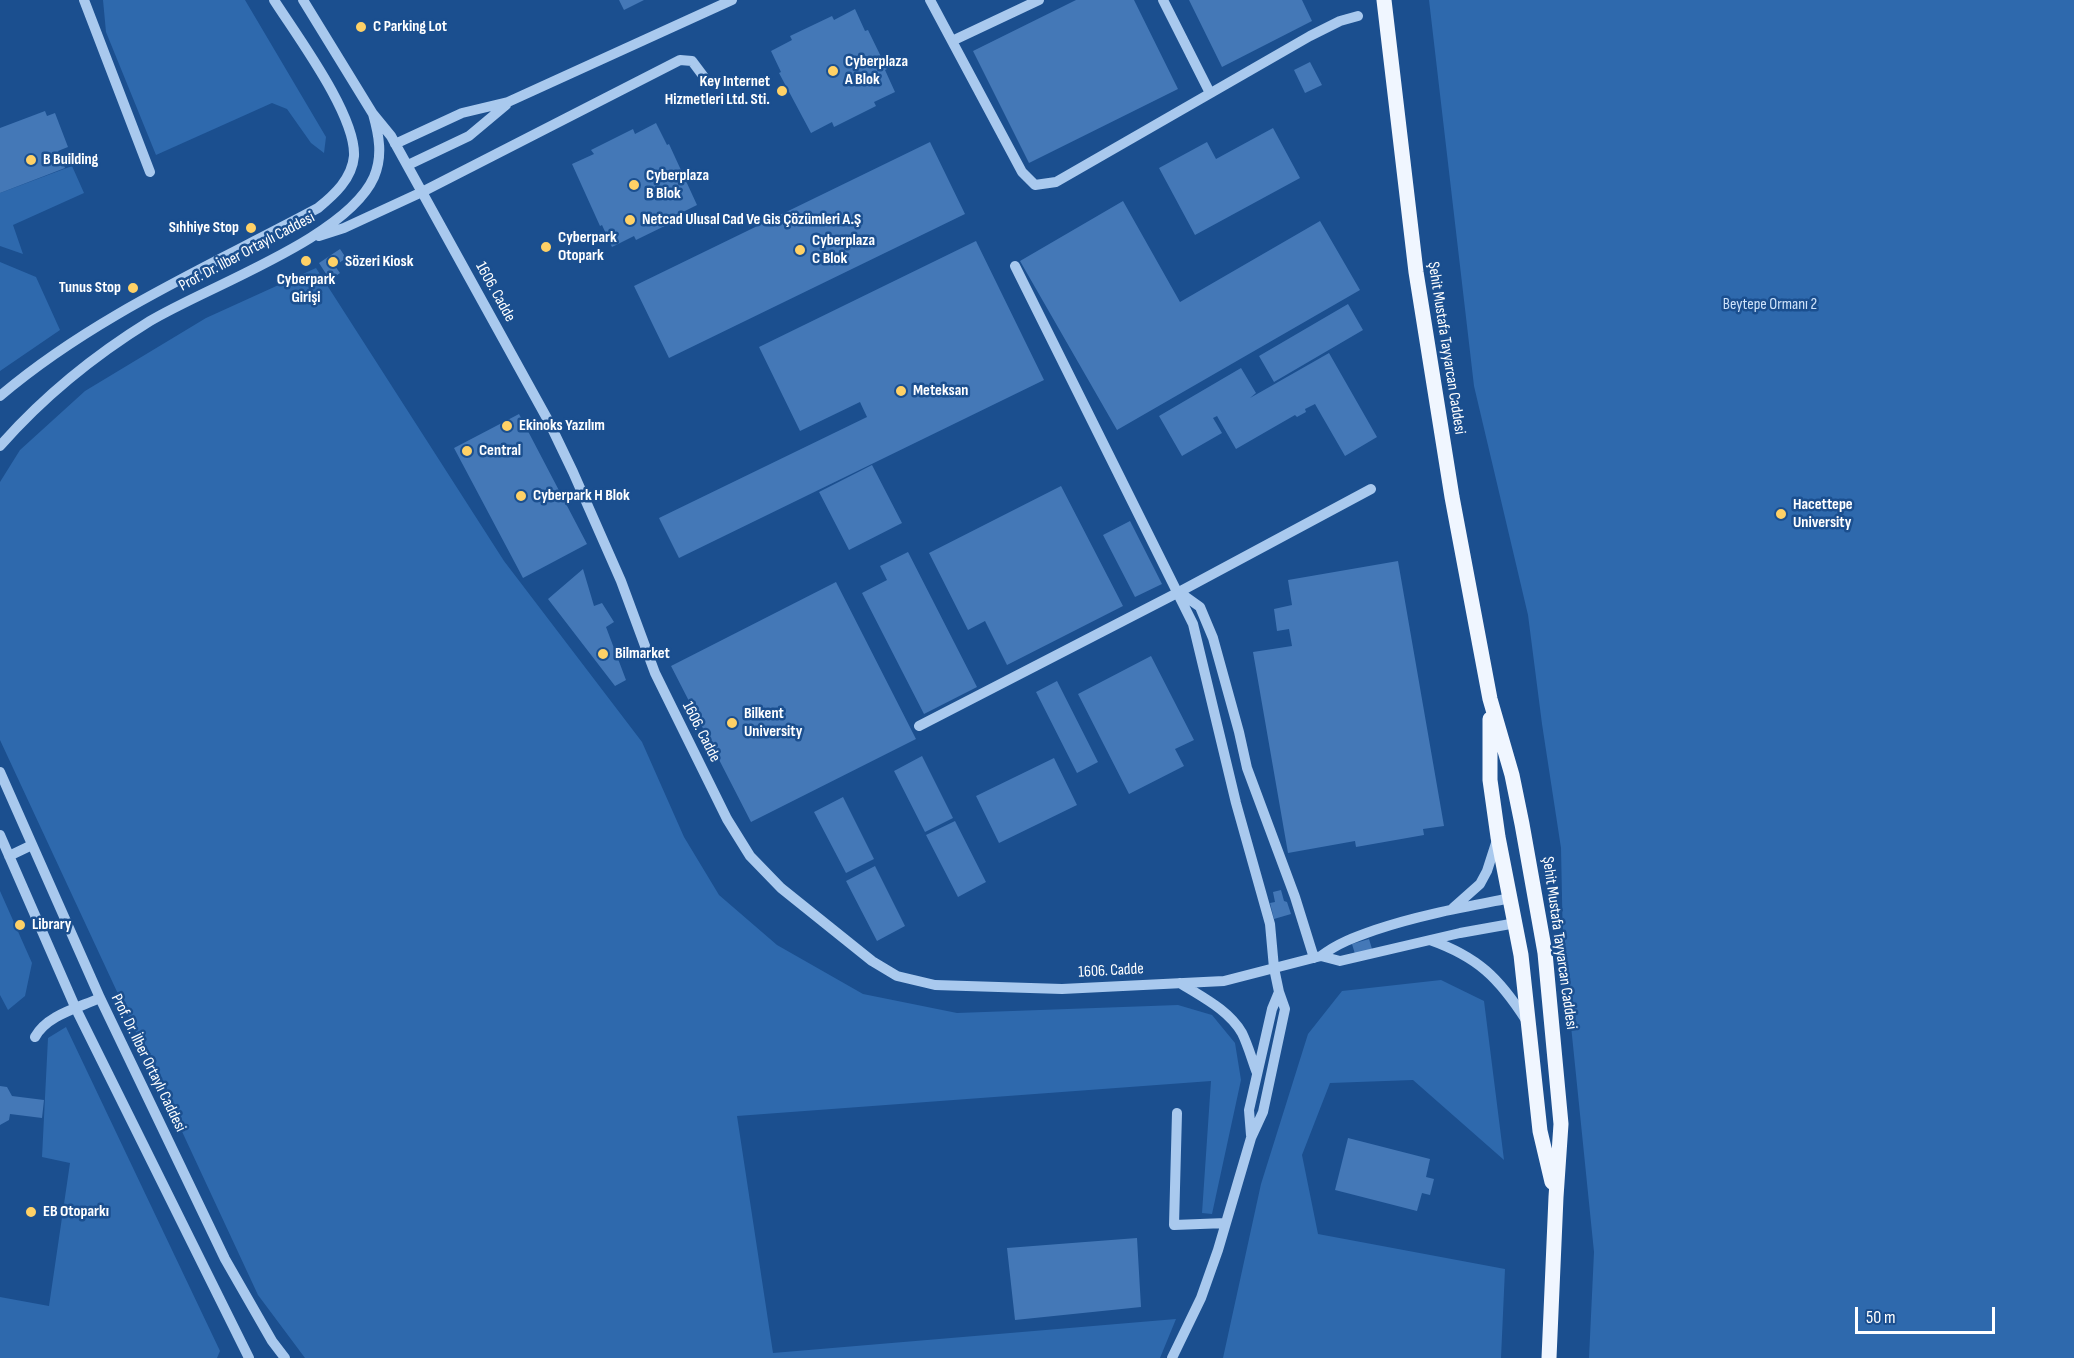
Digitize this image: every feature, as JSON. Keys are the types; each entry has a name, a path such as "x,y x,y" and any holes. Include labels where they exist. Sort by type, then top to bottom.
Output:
{"main road":[{"name":"Şehit Mustafa Tayyarcan Caddesi","path":"1384,0 1416,272 1452,497 1490,699 1512,776 1536,894 1545,953 1555,1040 1561,1124 1549,1358"},
{"name":"Şehit Mustafa Tayyarcan Caddesi","path":"1490,699 1490,780 1498,837 1516,923 1539,1131 1556,1197"},
{"path":"1511,898 1536,894"},
{"path":"1516,923 1540,919"}],"street":[{"path":"84,0 150,172"},
{"name":"Prof. Dr. İlber Ortaylı Caddesi","path":"0,396 23,377 120,312 318,208 335,195 348,176 354,157 351,133 339,103 274,0"},
{"name":"Prof. Dr. İlber Ortaylı Caddesi","path":"0,446 24,418 109,348 152,320 310,238 341,216 363,194 374,176 379,154 379,134 373,114 303,0"},
{"path":"395,144 462,113 508,102 732,0"},
{"path":"930,0 1022,172 1035,185 1056,182 1209,93 1340,21 1358,16"},
{"path":"952,41 1039,0"},
{"path":"1163,0 1209,93"},
{"path":"310,238 344,228 422,192 680,60 692,61 705,77"},
{"path":"408,165 469,136 508,102"},
{"name":"1606. Cadde","path":"373,114 408,165 544,412 621,581 655,673 727,819 750,856 773,880 836,934 872,961 897,976 935,985 1062,988 1224,981 1318,957"},
{"path":"1015,266 1179,592 1196,635 1239,813 1270,924 1274,968 1285,1009 1263,1112 1251,1138 1201,1298 1172,1358"},
{"path":"919,726 1179,592 1371,489"},
{"path":"1179,592 1200,607 1213,638 1247,768 1318,957"},
{"name":"Prof. Dr. İlber Ortaylı Caddesi","path":"0,772 100,998 225,1260 272,1341 285,1358"},
{"path":"0,835 76,1009 249,1358"},
{"path":"1451,910 1480,884 1498,837"},
{"path":"9,856 32,845"},
{"path":"1318,957 1348,939 1406,920 1511,898"},
{"path":"1318,957 1340,961 1516,923"},
{"path":"1430,940 1449,946 1489,971 1505,988 1528,1024"},
{"path":"1180,983 1233,1020 1242,1034 1257,1073"},
{"path":"1251,1138 1249,1110 1272,1009 1279,992"},
{"path":"35,1037 40,1028 50,1020 100,998"},
{"path":"1177,1113 1174,1226 1226,1223"},
{"path":"240,1342 240,1358"}],"green space":[{"path":"103,0 245,0 326,137 324,153 311,143 287,109 272,103 156,155 106,32"},
{"name":"Beytepe Ormanı 2","path":"1429,0 2074,0 2074,1358 1589,1358 1594,1252 1563,947 1561,848 1528,615 1474,386"},
{"path":"72,166 84,193 13,225 23,254 0,246 0,193"},
{"path":"0,262 36,277 60,330 0,371"},
{"path":"316,268 504,561 642,742 684,837 719,895 777,945 863,994 957,1013 1178,1005 1212,1015 1235,1043 1241,1080 1212,1214 1202,1213 1211,1081 737,1116 773,1353 1176,1319 1160,1358 305,1358 258,1295 0,740 0,482 20,450 85,391 206,318"},
{"path":"0,891 32,963 25,996 8,1010 0,995"},
{"path":"1441,980 1484,1001 1504,1160 1413,1080 1330,1083 1302,1155 1318,1234 1505,1269 1501,1358 1223,1358 1261,1184 1308,1034 1342,991"},
{"path":"66,1027 220,1351 217,1358 0,1358 0,1297 49,1306 70,1163 42,1157 48,1038"}],"building":[{"path":"619,0 644,0 624,10"},
{"path":"1076,0 1134,0 1178,89 1029,163 973,51"},
{"path":"1189,0 1302,0 1312,21 1222,67"},
{"name":"Cyberplaza A Blok","path":"855,9 887,69 885,70 895,92 874,102 876,106 834,127 832,122 811,133 779,73 781,72 771,51 792,40 790,36 832,16 834,20"},
{"path":"1310,62 1322,85 1305,93 1294,70"},
{"name":"B Building","path":"45,111 47,116 55,113 68,147 58,151 65,168 0,193 0,128"},
{"name":"Cyberplaza B Blok","path":"656,123 667,145 669,144 697,205 675,216 677,220 636,240 634,236 612,247 572,164 594,154 591,150 633,129 635,134"},
{"path":"1273,128 1300,178 1195,235 1159,168 1207,142 1216,159"},
{"name":"Cyberplaza C Blok","path":"930,142 965,214 669,358 634,286"},
{"path":"1123,201 1180,302 1320,221 1360,290 1117,430 1020,261"},
{"name":"Meteksan","path":"976,241 1044,380 679,558 659,518 867,417 860,402 800,431 759,347"},
{"path":"340,249 346,258 335,266 340,273 330,280 319,263"},
{"path":"1348,304 1363,330 1274,382 1259,356"},
{"path":"1329,353 1377,437 1345,456 1315,404 1305,409 1306,412 1297,417 1295,415 1236,449 1217,416 1213,418 1222,433 1182,456 1159,416 1241,368 1256,393 1250,398"},
{"name":"Cyberpark H Blok","path":"519,414 587,544 523,578 454,448"},
{"path":"872,465 902,523 849,550 819,492"},
{"path":"1061,486 1123,606 1007,665 985,621 968,630 929,553"},
{"path":"1130,521 1162,584 1135,597 1103,535"},
{"path":"908,552 977,687 924,714 862,593 887,580 880,566"},
{"path":"1398,561 1444,826 1423,829 1424,835 1356,847 1355,841 1288,853 1253,652 1292,646 1289,629 1277,631 1274,609 1292,605 1288,580"},
{"name":"Bilmarket","path":"583,569 594,606 602,603 614,622 606,627 626,680 615,686 548,599"},
{"path":"836,582 916,739 751,822 671,666"},
{"path":"1151,656 1194,740 1175,749 1184,766 1129,794 1078,694"},
{"path":"1057,681 1098,762 1077,773 1036,692"},
{"path":"922,756 953,818 925,832 894,771"},
{"path":"1054,758 1077,805 999,843 976,796"},
{"path":"843,797 874,859 846,873 814,812"},
{"path":"955,821 986,882 958,897 926,835"},
{"path":"875,866 905,926 877,941 846,881"},
{"path":"1281,890 1291,914 1274,919 1270,903 1275,902 1273,892"},
{"path":"1369,939 1372,949 1355,954 1352,944"},
{"path":"0,1086 7,1087 12,1096 44,1100 42,1118 10,1114 9,1120 0,1125"},
{"path":"1348,1138 1430,1159 1426,1177 1434,1179 1430,1195 1422,1193 1417,1211 1335,1190"},
{"path":"1137,1238 1141,1307 1015,1320 1007,1248"}],"place":[{"name":"C Parking Lot","path":"361,27"},
{"name":"Cyberplaza A Blok","path":"833,71"},
{"name":"Key Internet Hizmetleri Ltd. Sti.","path":"782,91"},
{"name":"B Building","path":"31,160"},
{"name":"Cyberplaza B Blok","path":"634,185"},
{"name":"Netcad Ulusal Cad Ve Gis Çözümleri A.Ş","path":"630,220"},
{"name":"Sıhhiye Stop","path":"251,228"},
{"name":"Cyberpark Otopark","path":"546,247"},
{"name":"Cyberplaza C Blok","path":"800,250"},
{"name":"Cyberpark Girişi","path":"306,261"},
{"name":"Sözeri Kiosk","path":"333,262"},
{"name":"Tunus Stop","path":"133,288"},
{"name":"Meteksan","path":"901,391"},
{"name":"Ekinoks Yazılım","path":"507,426"},
{"name":"Central","path":"467,451"},
{"name":"Cyberpark H Blok","path":"521,496"},
{"name":"Hacettepe University","path":"1781,514"},
{"name":"Bilmarket","path":"603,654"},
{"name":"Bilkent University","path":"732,723"},
{"name":"Library","path":"20,925"},
{"name":"EB Otoparkı","path":"31,1212"}]}
